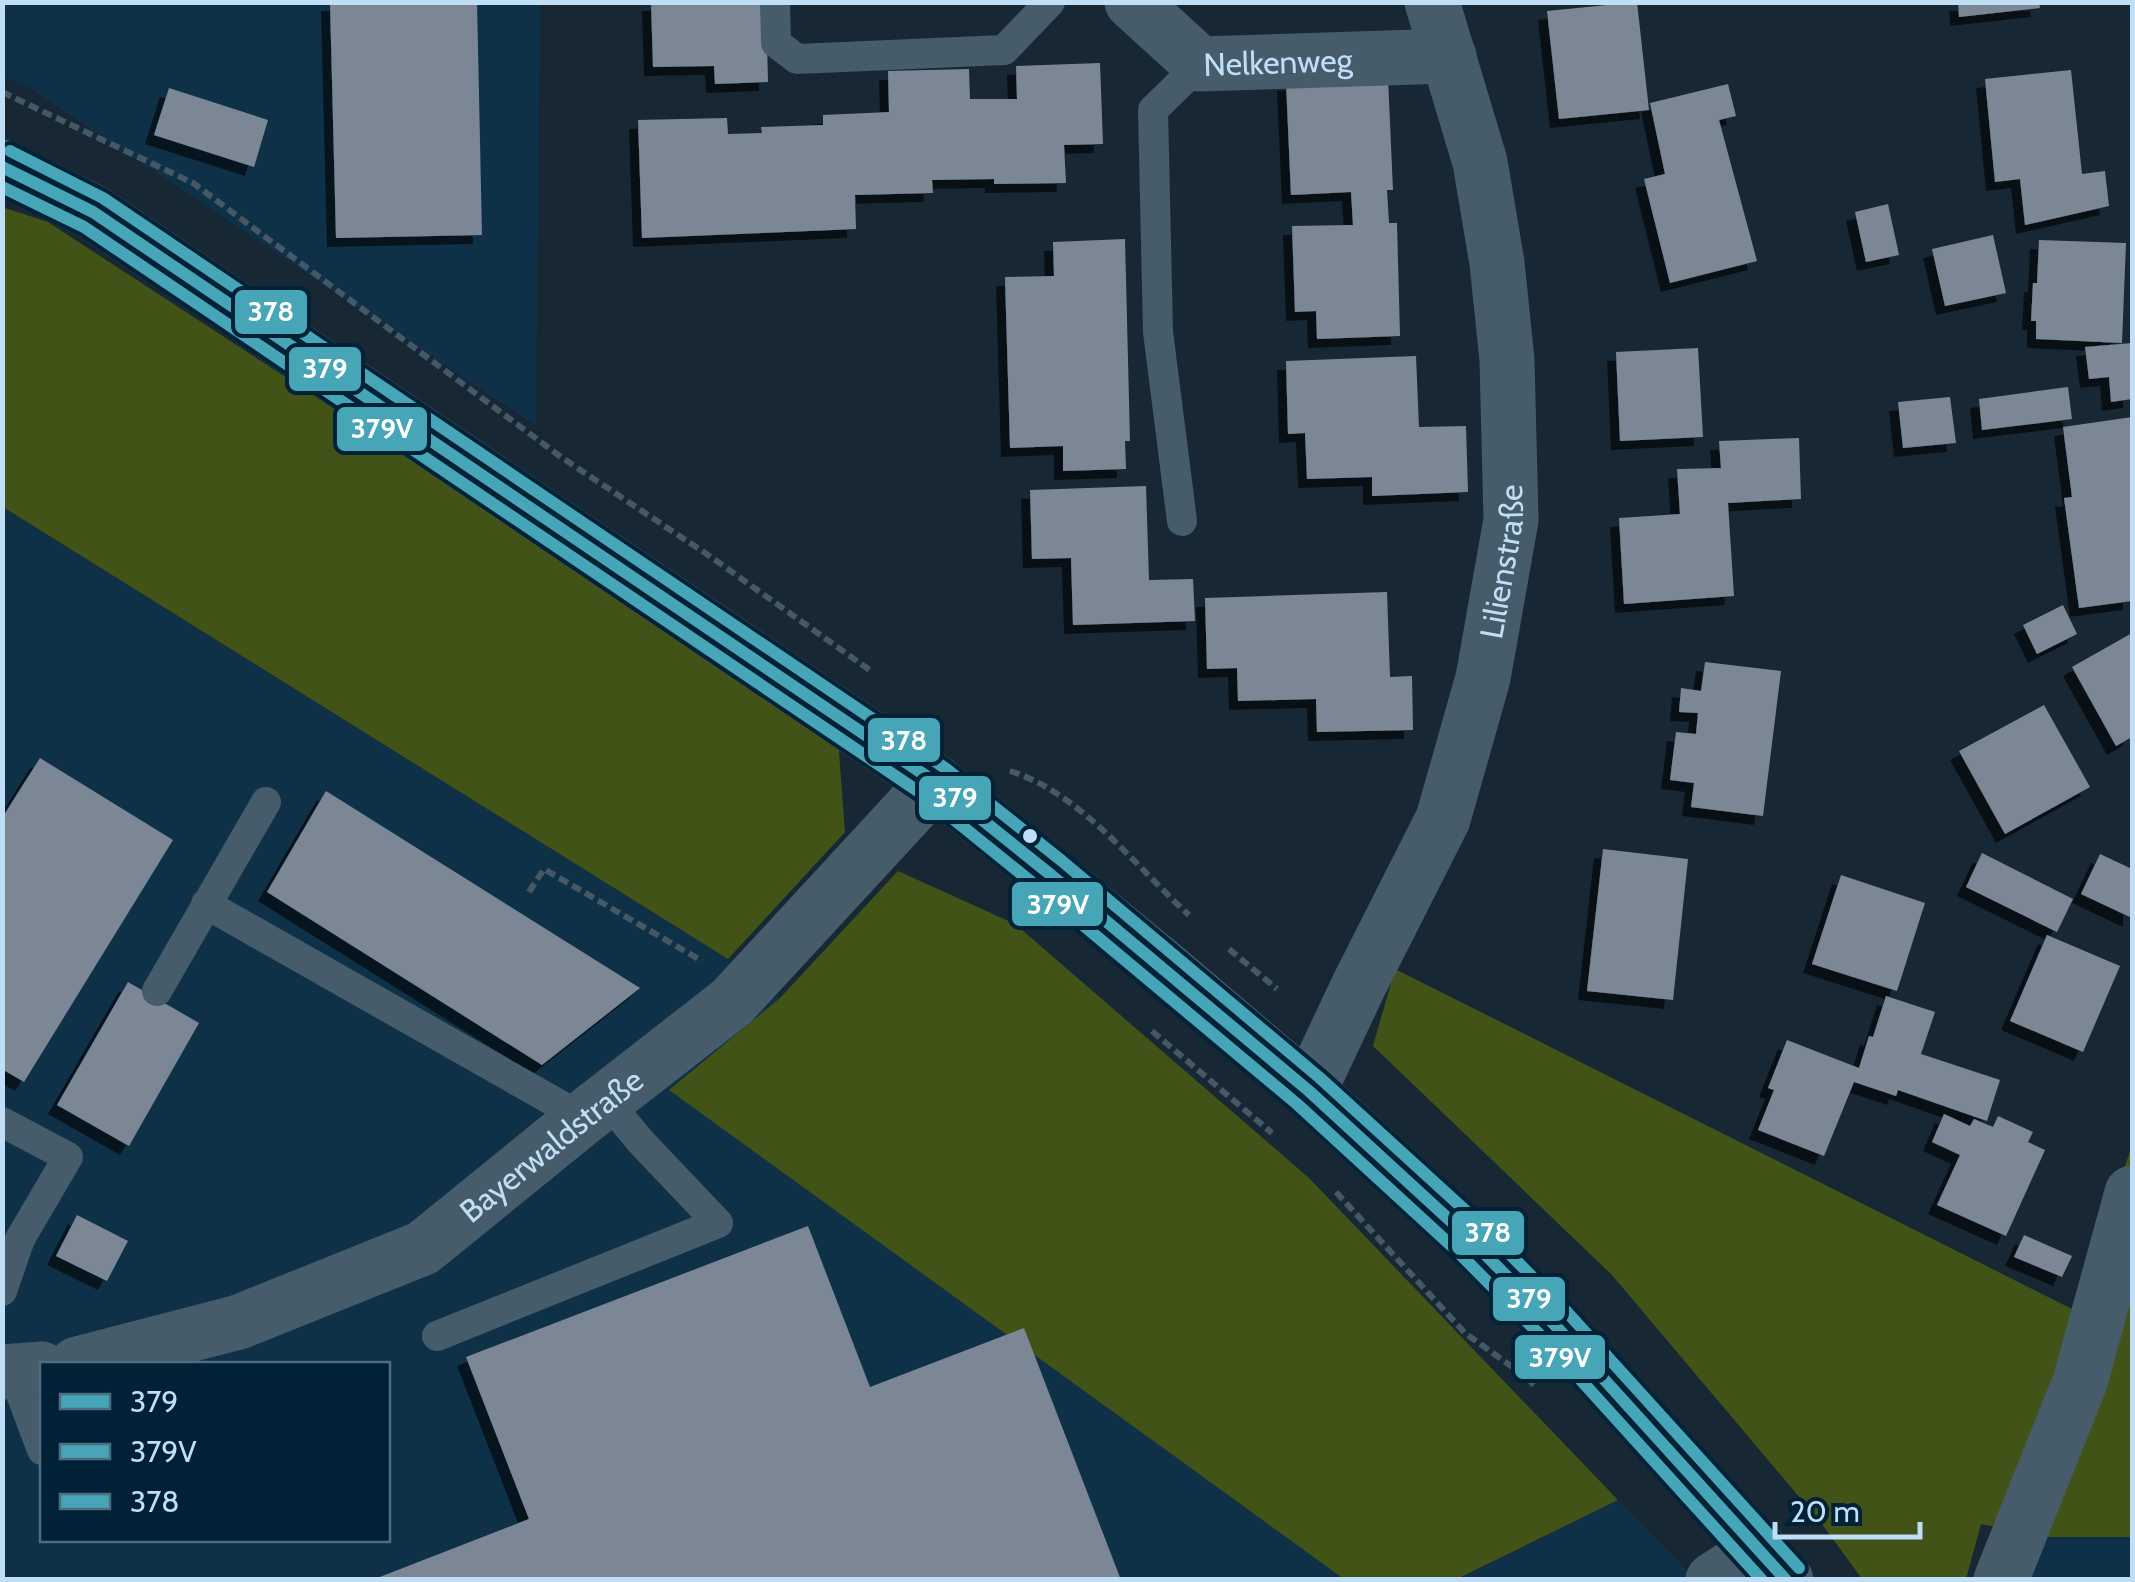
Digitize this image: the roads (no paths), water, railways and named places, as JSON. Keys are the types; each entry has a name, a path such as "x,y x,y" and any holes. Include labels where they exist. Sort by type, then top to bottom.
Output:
{"street":[{"name":"Nelkenweg","path":"1132,2 1200,64 1449,56"},
{"name":"Lilienstraße","path":"1309,1091 1443,818 1483,678 1511,520 1507,360 1497,264 1480,162 1432,2"},
{"path":"2,168 93,212 935,782 1167,970 1309,1091 1467,1236 1773,1565 1713,1580"},
{"name":"Bayerwaldstraße","path":"85,1362 239,1322 423,1248 732,1002 935,782"},
{"path":"2000,1580 2080,1382 2132,1193"}],"lane":[{"path":"776,2 776,43 797,59 1004,50 1050,2"},
{"path":"1182,521 1158,332 1153,110 1200,64"},
{"path":"157,990 266,802"},
{"path":"206,904 595,1110 640,1142 718,1223 437,1336"},
{"path":"2,1122 68,1157 20,1239 5,1277"},
{"path":"19,1372 40,1443"}]}
